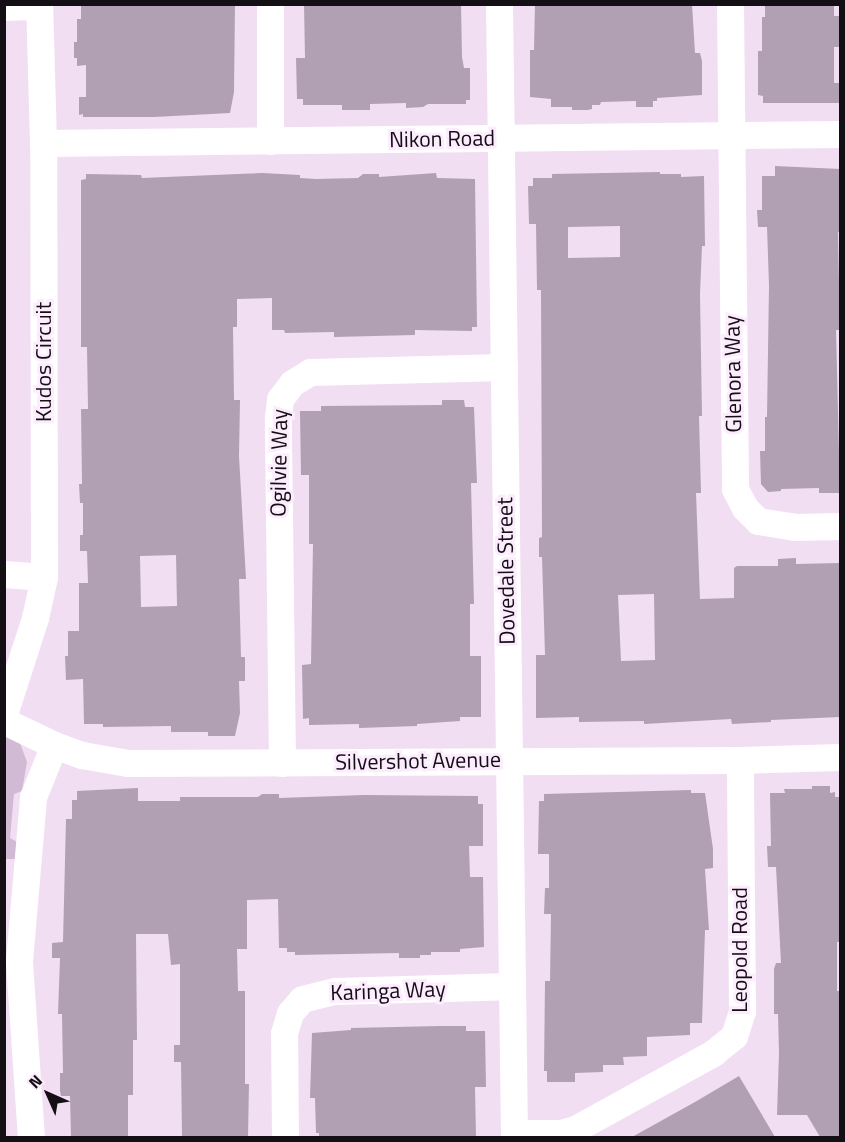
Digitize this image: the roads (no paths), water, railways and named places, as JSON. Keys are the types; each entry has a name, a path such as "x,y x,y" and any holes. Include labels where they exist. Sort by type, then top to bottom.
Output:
{"street":[{"path":"270,4 270,141"},
{"name":"Dovedale Street","path":"499,4 514,1135"},
{"name":"Glenora Way","path":"729,4 729,135 737,494 748,513 767,524 840,526"},
{"path":"4,7 39,5"},
{"name":"Kudos Circuit","path":"4,714 35,618 44,577 43,142 39,5"},
{"name":"Nikon Road","path":"43,142 840,134"},
{"name":"Ogilvie Way","path":"282,763 278,418 280,399 292,383 310,372 504,367"},
{"path":"4,574 44,577"},
{"name":"Silvershot Avenue","path":"4,721 54,745 82,755 128,763 510,759 740,760 840,757"},
{"path":"31,1137 12,961 33,796 54,745"},
{"name":"Leopold Road","path":"514,1135 561,1133 575,1129 713,1053 734,1036 742,1011 740,760"},
{"name":"Karinga Way","path":"285,1137 284,1033 290,1013 302,999 335,991 511,986"}]}
